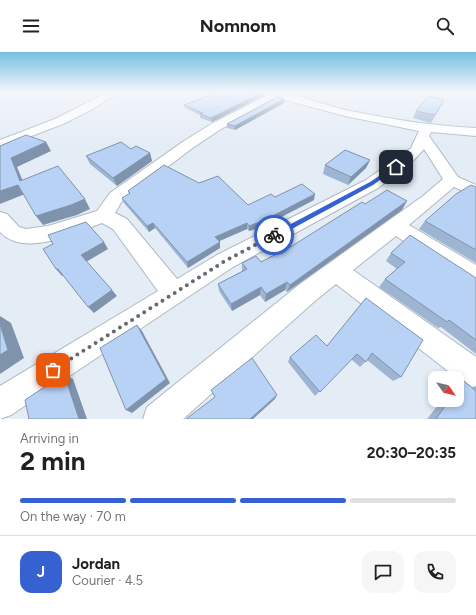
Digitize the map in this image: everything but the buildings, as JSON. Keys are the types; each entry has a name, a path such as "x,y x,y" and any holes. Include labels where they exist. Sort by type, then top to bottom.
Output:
{"street":[{"path":"0,144 55,124 85,109"},
{"path":"0,219 5,227 18,236 31,238 104,216 116,197 183,148 246,109"},
{"path":"332,109 425,132 476,132"},
{"path":"425,132 452,180 476,192"},
{"path":"0,404 225,261 372,184 417,150 425,132"},
{"path":"159,419 302,297 430,200 452,180"},
{"path":"104,216 120,224 174,294"},
{"path":"395,226 476,277"},
{"path":"336,271 476,375"}],"way so far":[{"path":"53,370 225,261 274,235"}],"route":[{"path":"274,235 372,184 396,167"}]}
